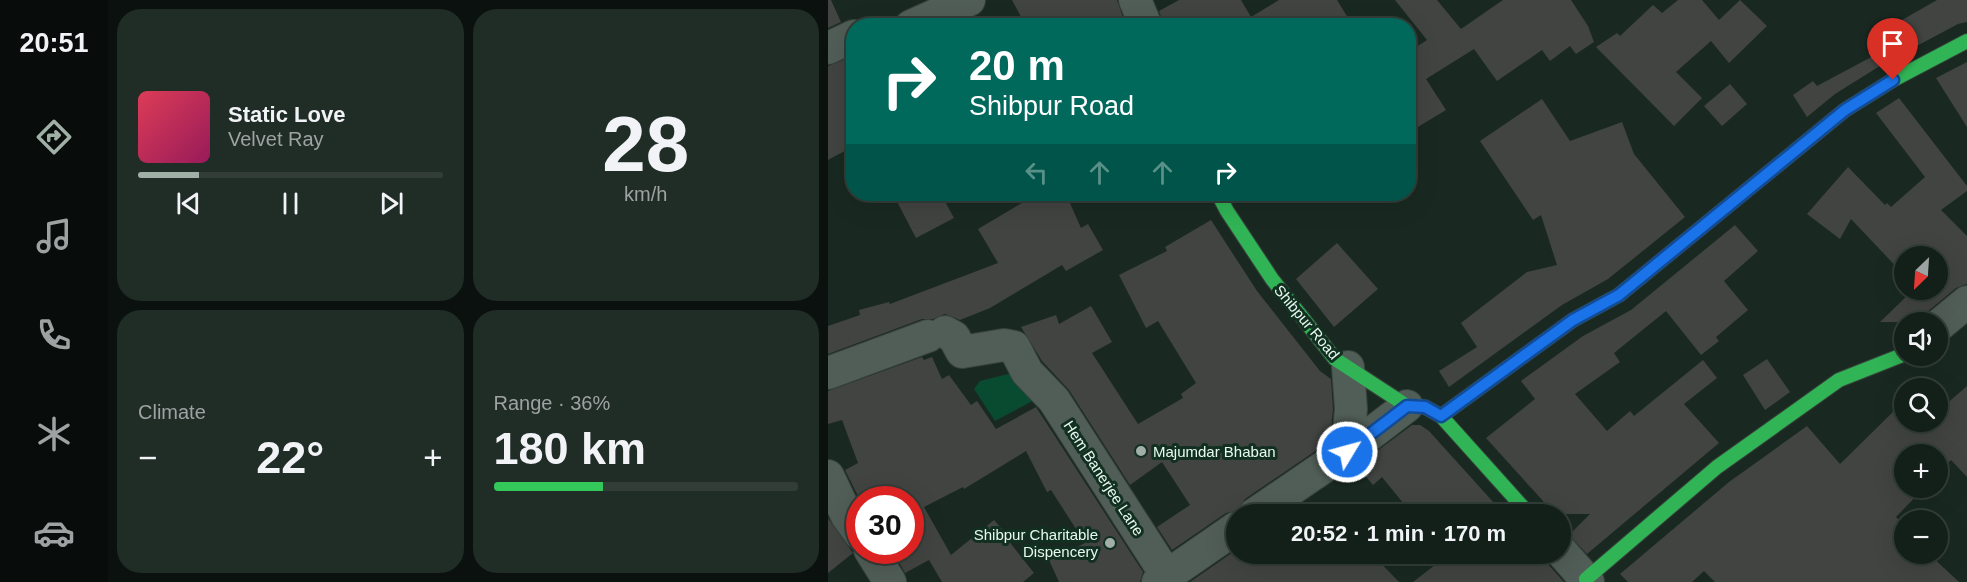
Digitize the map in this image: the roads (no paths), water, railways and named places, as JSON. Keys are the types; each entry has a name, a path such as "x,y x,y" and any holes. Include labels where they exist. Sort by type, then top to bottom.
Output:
{"street":[{"path":"929,18 969,0"},
{"path":"1135,0 1143,18"},
{"path":"828,48 846,40"},
{"path":"1441,416 1573,320 1619,295 1845,110 1893,80 1967,41"},
{"name":"Shibpur Road","path":"1222,201 1272,279 1335,359 1407,406 1425,407 1441,416 1520,504"},
{"path":"1948,318 1967,302"},
{"name":"Hem Banerjee Lane","path":"828,373 937,334 954,337 962,352 1004,345 1014,347 1027,372 1054,400 1162,579"},
{"path":"1571,563 1587,581 1717,467 1839,380 1894,358"},
{"path":"1347,452 1351,409 1348,367"},
{"path":"1270,504 1347,452 1407,406"},
{"path":"828,476 846,512"},
{"path":"1162,579 1226,535"},
{"path":"879,564 890,582"}],"place":[{"name":"Majumdar Bhaban","path":"1141,451"},
{"name":"Shibpur Charitable Dispencery","path":"1110,543"}]}
